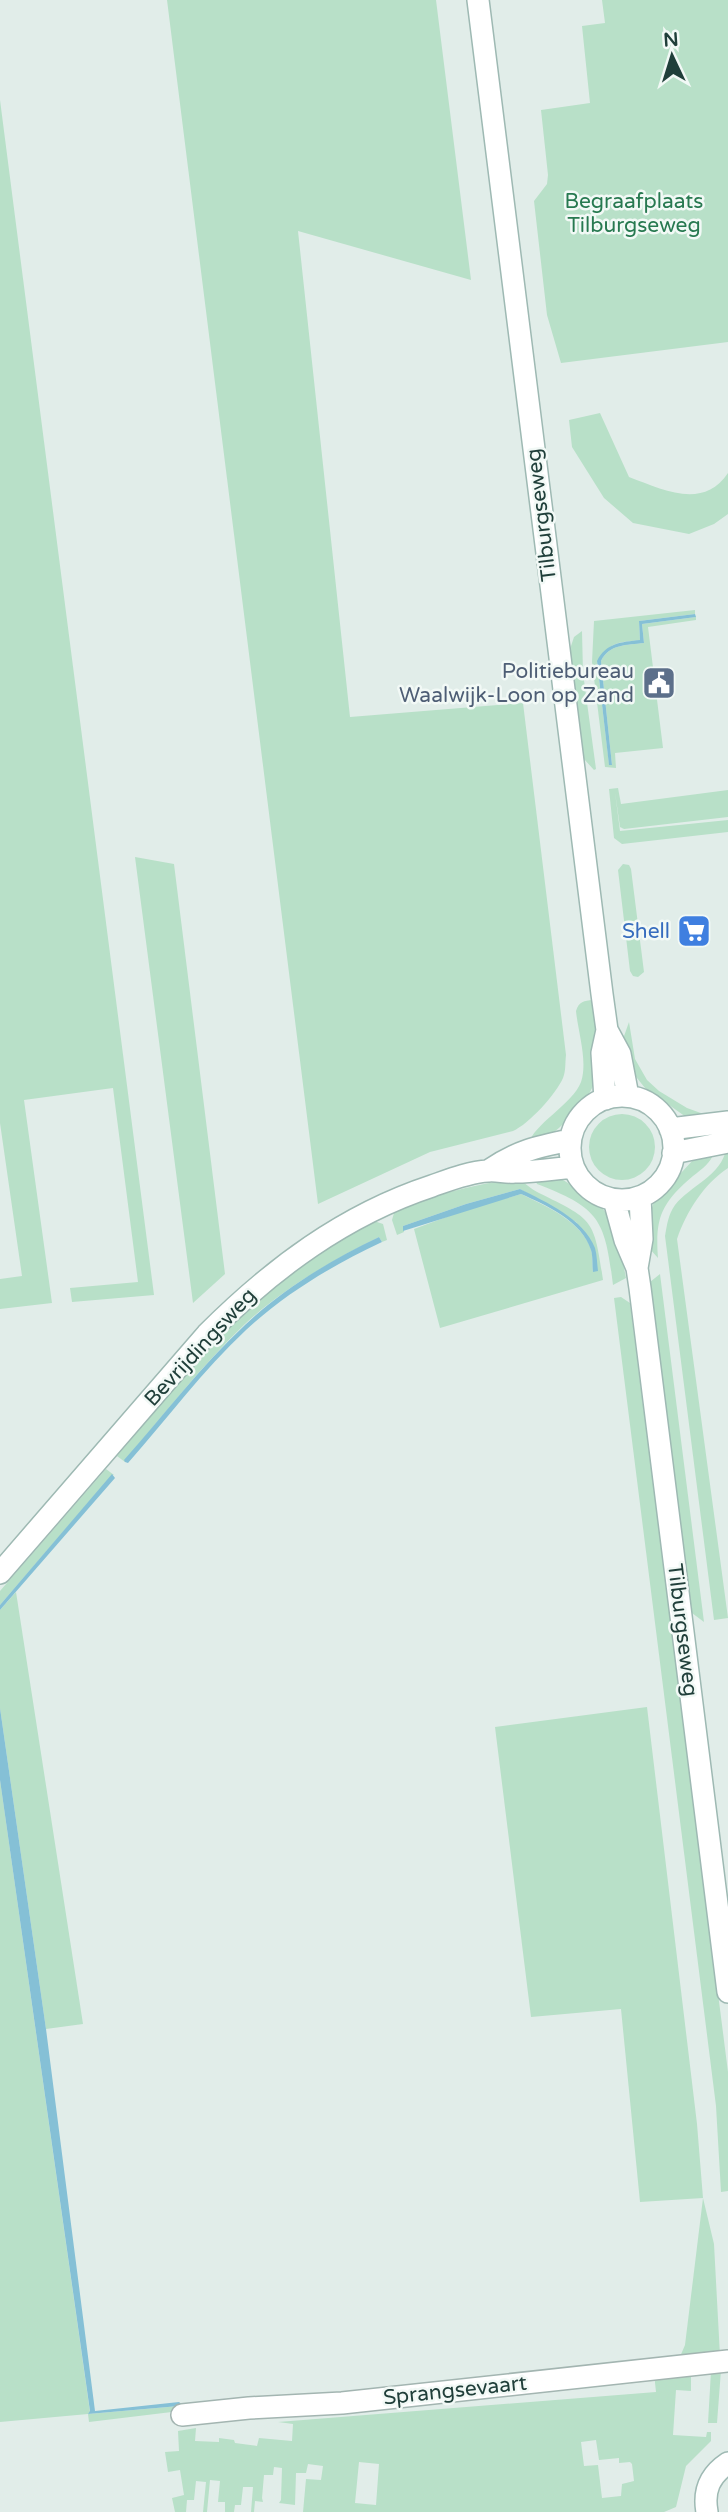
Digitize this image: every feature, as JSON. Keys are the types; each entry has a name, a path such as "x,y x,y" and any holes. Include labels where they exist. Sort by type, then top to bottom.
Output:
{"street":[{"name":"Tilburgseweg","path":"478,0 607,1030 602,1053 605,1099"},
{"name":"Tilburgseweg","path":"607,1030 620,1054 628,1096"},
{"path":"628,1096 653,1107 663,1117 670,1129 674,1153 663,1180 652,1190 640,1197 614,1200 589,1189 573,1167 570,1140 574,1126 592,1105 605,1099 628,1096"},
{"path":"670,1129 728,1122"},
{"name":"Bevrijdingsweg","path":"488,1171 524,1150 570,1140"},
{"path":"674,1153 728,1142"},
{"name":"Bevrijdingsweg","path":"0,1573 207,1334 242,1299 291,1259 339,1227 402,1196 460,1177 488,1171 514,1172 573,1167"},
{"name":"Tilburgseweg","path":"640,1197 642,1239 638,1268 728,1992"},
{"name":"Tilburgseweg","path":"614,1200 625,1240 638,1268"},
{"name":"Sprangsevaart","path":"182,2415 342,2403 728,2361"},
{"path":"707,2512 706,2489 711,2479 728,2463"}],"green space":[{"path":"167,0 436,0 471,280 298,231 350,717 523,703 566,1055 565,1070 563,1078 548,1100 527,1122 513,1131 430,1152 318,1204"},
{"name":"Begraafplaats Tilburgseweg","path":"602,0 728,0 728,342 561,363 547,315 534,201 547,184 548,175 541,110 590,103 582,26 605,23"},
{"path":"0,100 154,1295 72,1302 70,1288 138,1282 113,1088 24,1100 52,1303 0,1309 0,1279 22,1276 0,1123"},
{"path":"600,413 629,477 669,491 695,494 718,484 728,473 728,514 714,524 689,534 633,523 604,498 572,447 569,420"},
{"path":"695,610 695,614 639,621 640,640 615,644 607,650 597,662 609,764 612,765 601,661 604,655 614,648 644,643 642,624 696,617 696,620 648,627 663,748 615,753 616,768 605,767 592,662 594,621"},
{"path":"582,631 583,673 594,770 584,759 570,649 574,637"},
{"path":"618,788 621,804 728,790 728,817 624,829 620,827 615,792 620,831 728,820 728,832 622,844 614,838 609,789"},
{"path":"135,857 174,864 225,1274 193,1303"},
{"path":"623,864 629,865 631,869 644,972 638,977 633,976 630,971 618,870"},
{"path":"593,1000 597,1060 590,1092 559,1128 529,1144 537,1129 570,1098 581,1082 583,1056 576,1011 582,1002"},
{"path":"629,1022 635,1059 647,1080 659,1091 687,1108 709,1116 686,1117 645,1088 633,1073 623,1039"},
{"path":"622,1114 635,1117 645,1124 652,1134 655,1147 652,1160 645,1170 635,1177 622,1180 609,1177 599,1170 592,1160 589,1147 592,1134 599,1124 609,1117"},
{"path":"728,1148 728,1168 711,1182 697,1199 677,1239 728,1618 714,1620 665,1236 669,1216 675,1205 712,1173"},
{"path":"714,1152 706,1166 682,1186 662,1212 658,1232 658,1258 649,1248 649,1216 654,1202 694,1159"},
{"path":"534,1176 563,1180 604,1210 614,1228 626,1278 613,1285 607,1245 596,1219 587,1209 537,1184"},
{"path":"516,1178 571,1209 588,1224 597,1244 603,1280 440,1328 414,1229 468,1209 521,1194 541,1204 571,1222 586,1239 592,1252 593,1272 595,1249 576,1222 520,1189 403,1226 404,1232 397,1235 392,1220 394,1213 423,1200 454,1191"},
{"path":"374,1221 383,1224 387,1240 382,1242 379,1237 343,1256 292,1287 260,1311 198,1374 125,1462 117,1456 196,1363 246,1310 307,1261"},
{"path":"660,1274 704,1622 692,1613 650,1282"},
{"path":"621,1297 630,1303 728,2072 728,2191 721,2192 716,2106 614,1298"},
{"path":"106,1469 114,1475 0,1605 0,1591"},
{"path":"16,1592 83,2024 46,2029 0,1708 0,1610"},
{"path":"647,1707 697,2124 703,2198 640,2202 621,2009 531,2017 495,1727"},
{"path":"0,1780 90,2412 0,2422"},
{"path":"703,2198 714,2244 720,2356 679,2359 685,2345"},
{"path":"721,2370 717,2423 708,2423 711,2371"},
{"path":"691,2371 691,2391 676,2390 673,2435 706,2437 707,2432 711,2432 711,2441 686,2466 676,2507 664,2512 303,2512 306,2479 321,2480 323,2466 308,2464 306,2473 296,2473 295,2505 279,2503 282,2468 274,2467 273,2475 264,2475 263,2502 255,2501 254,2512 251,2512 253,2487 243,2487 241,2505 235,2505 234,2512 225,2512 225,2502 218,2502 220,2481 210,2480 207,2512 203,2512 206,2482 196,2481 194,2500 187,2500 186,2512 175,2512 172,2498 184,2495 180,2470 168,2472 165,2452 179,2451 178,2431 196,2428 195,2441 219,2442 219,2438 257,2446 259,2438 292,2441 293,2424 278,2422 656,2392 654,2373","holes":["596,2440 599,2460 619,2458 619,2463 632,2464 634,2481 622,2484 621,2496 602,2498 598,2465 584,2466 581,2442","359,2462 379,2464 376,2505 355,2503"]},
{"path":"179,2406 180,2411 89,2422 88,2414"}],"water":[{"path":"695,614 696,617 642,624 644,643 614,648 604,655 601,661 612,765 609,765 597,661 610,647 640,640 639,621"},
{"path":"520,1189 563,1212 582,1228 595,1248 598,1271 593,1272 591,1250 571,1222 521,1194 403,1231 403,1226"},
{"path":"379,1237 382,1242 311,1281 277,1304 246,1330 200,1378 128,1463 125,1462 198,1374 260,1312 309,1276"},
{"path":"112,1474 115,1478 0,1610 0,1605"},
{"path":"0,1708 46,2029 95,2411 179,2402 183,2405 88,2414 90,2411 0,1780"}],"place":[{"name":"Politiebureau Waalwijk-Loon op Zand","path":"659,683"},
{"name":"Shell","path":"694,931"}]}
